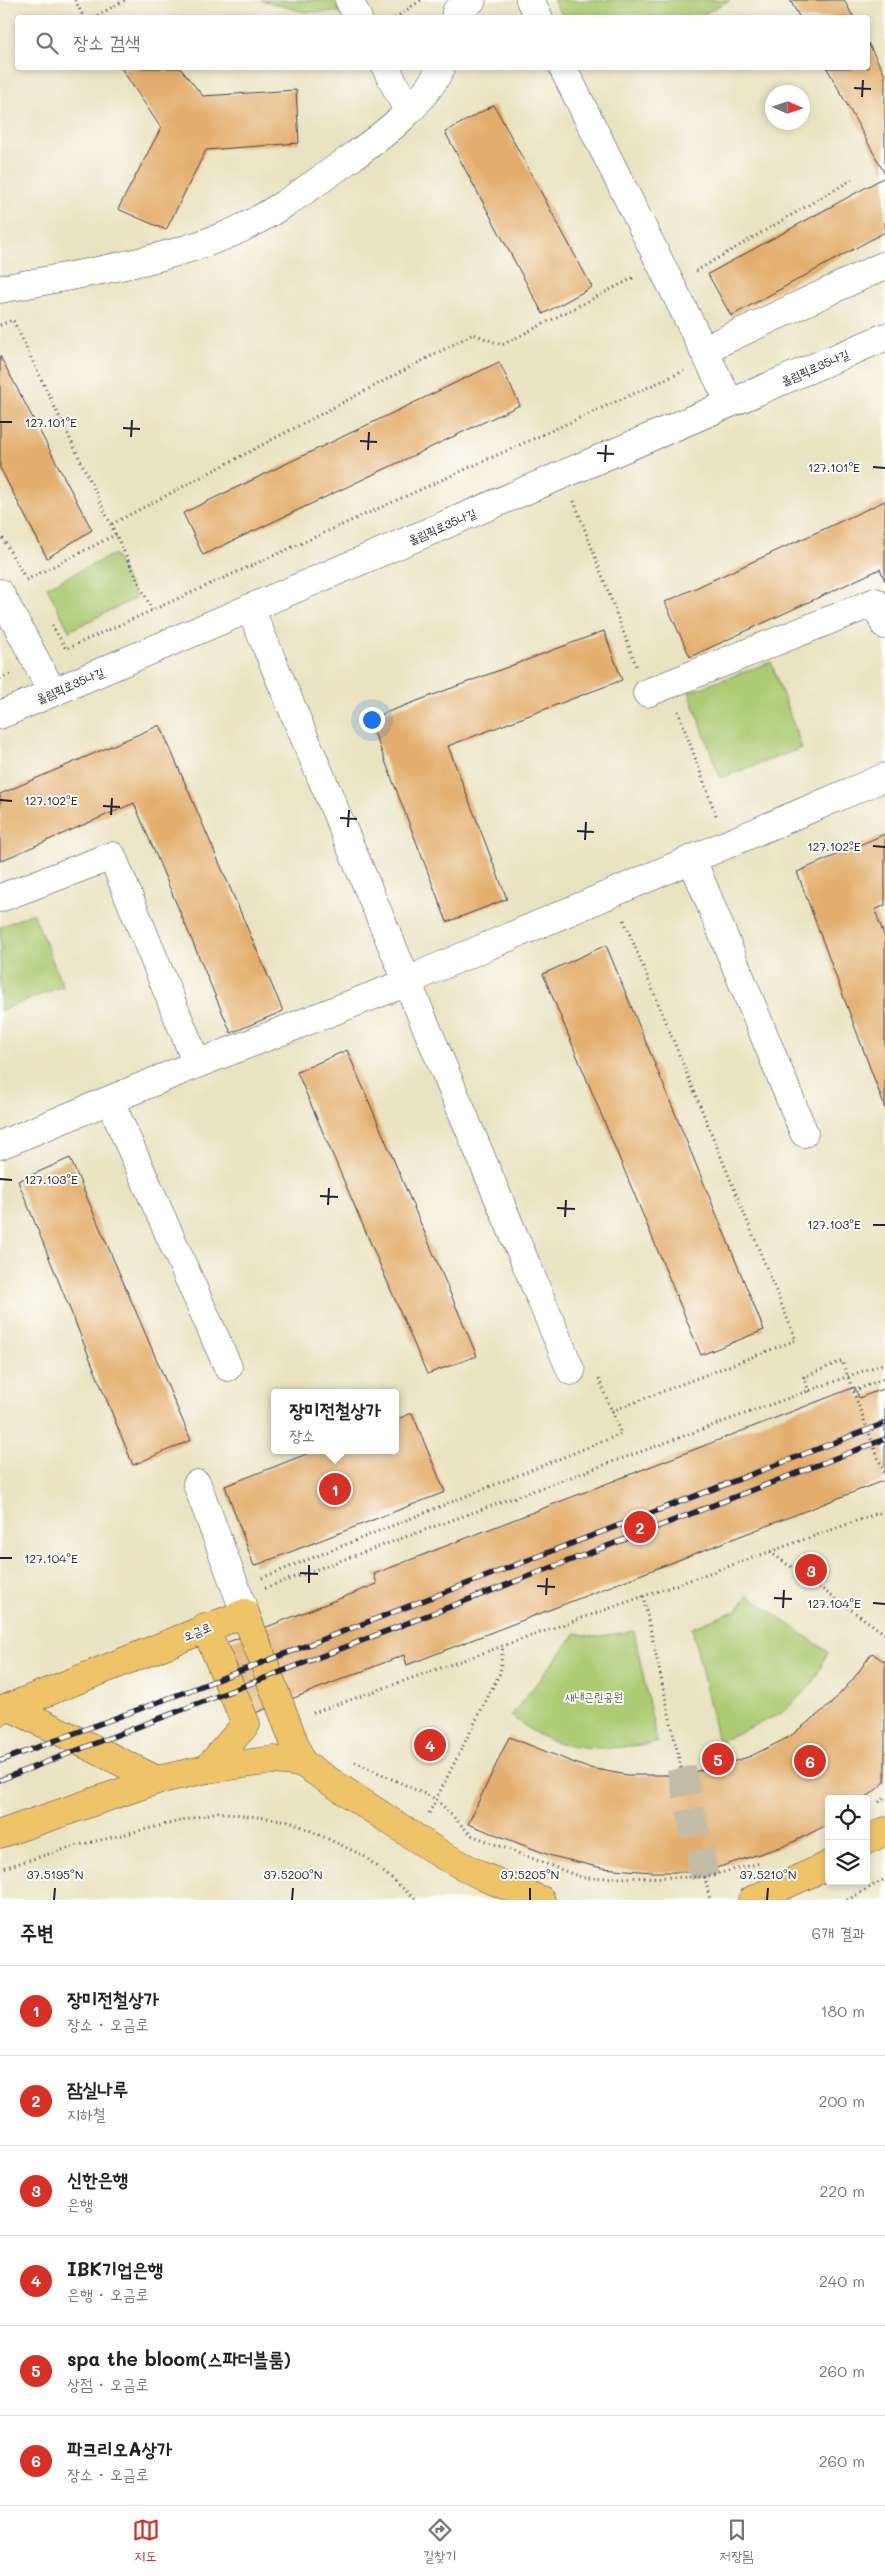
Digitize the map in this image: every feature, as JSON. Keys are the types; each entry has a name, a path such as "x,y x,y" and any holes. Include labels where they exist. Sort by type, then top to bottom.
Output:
{"main road":[{"name":"오금로","path":"5,1709 245,1613"},
{"path":"245,1613 302,1763"},
{"path":"206,1627 246,1724 206,1769"},
{"path":"5,1709 156,1780"},
{"path":"0,1834 156,1780 206,1769 274,1760 302,1763 442,1855 482,1876 541,1900"},
{"path":"752,1900 825,1867"}],"street":[{"path":"348,0 356,15"},
{"path":"456,15 456,12 472,0"},
{"path":"530,0 538,15"},
{"path":"387,70 408,111"},
{"path":"0,289 150,259 229,234 304,190 377,140 408,111 439,70"},
{"path":"564,70 696,360 730,403"},
{"path":"696,360 885,265"},
{"name":"올림픽로35나길","path":"0,715 885,337"},
{"path":"0,592 53,693"},
{"path":"658,689 875,602 885,624"},
{"path":"250,608 571,1372"},
{"path":"0,1145 197,1064 408,982 429,971 885,777"},
{"path":"0,898 112,856 197,1064"},
{"path":"692,859 804,1133"},
{"path":"110,1101 228,1367"},
{"path":"197,1484 245,1613"}],"path":[{"path":"75,0 82,15"},
{"path":"98,15 125,0"},
{"path":"399,15 421,0"},
{"path":"690,275 853,179"},
{"path":"112,524 473,334 502,345 637,276"},
{"path":"0,325 13,320 152,610"},
{"path":"66,649 696,360"},
{"path":"573,500 720,824"},
{"path":"26,580 117,534"},
{"path":"0,679 16,672"},
{"path":"259,1579 621,1434 612,1412 796,1340 624,920"},
{"path":"809,1392 804,1377 842,1361 885,1476"},
{"path":"263,1589 885,1363"},
{"path":"854,1391 885,1378"},
{"path":"307,1714 885,1511"},
{"path":"769,1552 885,1634"},
{"path":"644,1596 681,1768"},
{"path":"416,1838 500,1673 503,1646"},
{"path":"347,1758 436,1799 471,1835 583,1878 705,1877 762,1862"},
{"path":"0,1869 75,1846 218,1812 290,1821 364,1856 418,1900"},
{"path":"705,1877 710,1900"},
{"path":"847,1900 885,1879"}],"green space":[{"path":"261,0 333,0 340,12 304,12"},
{"path":"553,0 730,0 702,15 562,15"},
{"path":"114,554 136,598 69,631 47,587"},
{"path":"771,662 802,748 720,778 689,692"},
{"path":"33,913 63,986 0,1011 0,927"},
{"path":"748,1595 828,1652 813,1683 782,1713 718,1742 692,1628 737,1610"},
{"name":"새내근린공원","path":"634,1631 657,1743 614,1748 571,1745 543,1737 511,1716 576,1633 593,1637"}],"building":[{"path":"790,0 844,0 852,15 798,15"},
{"path":"870,47 885,75 885,174 828,70 870,70"},
{"path":"122,70 182,70 203,96 296,90 299,143 206,150 166,230 118,209 161,128"},
{"path":"494,105 592,287 543,314 445,132"},
{"path":"885,177 885,232 731,316 708,274"},
{"path":"0,356 92,530 47,558 0,468"},
{"path":"499,362 520,405 203,555 183,513"},
{"path":"885,501 885,581 880,569 690,657 665,602"},
{"path":"604,631 622,680 448,746 507,899 447,922 369,719"},
{"path":"160,725 283,1011 231,1033 134,803 0,861 0,794"},
{"path":"885,834 885,905 875,910 885,938 885,1108 797,872"},
{"path":"606,945 764,1330 701,1355 543,974"},
{"path":"347,1050 477,1356 427,1374 297,1072"},
{"path":"70,1158 191,1440 133,1465 18,1181"},
{"path":"855,1387 859,1398 885,1388 885,1480 407,1665 404,1655 232,1722 205,1651 377,1584 374,1574"},
{"path":"412,1413 445,1492 254,1566 225,1486 307,1454 399,1454 399,1418"},
{"path":"872,1653 885,1662 885,1782 870,1795 825,1795 825,1826 787,1845 704,1872 652,1872 602,1868 552,1856 468,1824 509,1737 585,1767 627,1775 669,1775 711,1769 751,1756 789,1737 830,1705 854,1678"}],"tunnel":[{"path":"681,1768 705,1877"}],"railway":[{"path":"0,1761 196,1688 885,1423"},
{"path":"0,1780 885,1439"}],"place":[{"name":"장미전철상가","path":"335,1489"},
{"name":"잠실나루","path":"640,1527"},
{"name":"신한은행","path":"811,1570"},
{"name":"IBK기업은행","path":"430,1745"},
{"name":"spa the bloom(스파더블룸)","path":"718,1759"},
{"name":"파크리오A상가","path":"810,1761"}]}
